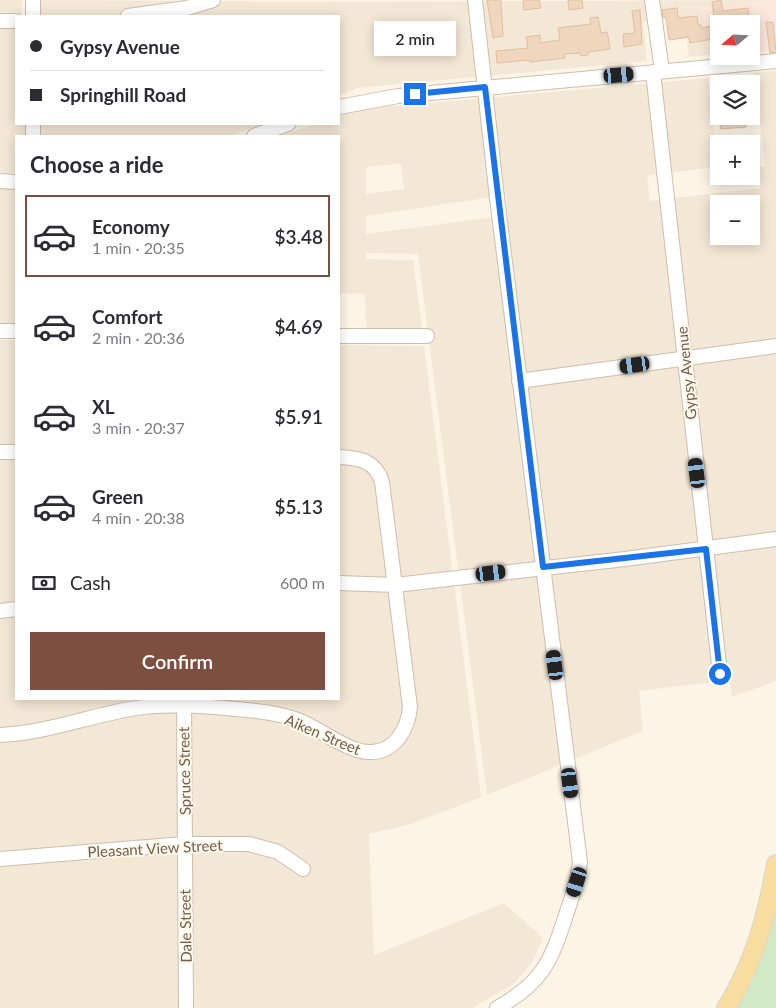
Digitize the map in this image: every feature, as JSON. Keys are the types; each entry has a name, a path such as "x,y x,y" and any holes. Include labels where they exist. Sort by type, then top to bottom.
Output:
{"main road":[{"path":"726,1008 744,975 760,935 776,864"}],"street":[{"path":"33,0 33,15"},
{"path":"135,15 187,8 213,0"},
{"path":"475,0 519,381 580,862 577,882 548,962 532,984 521,994 497,1008"},
{"name":"Gypsy Avenue","path":"652,0 684,358 720,674"},
{"path":"0,21 15,21"},
{"path":"340,108 398,96 776,61"},
{"path":"257,135 284,125"},
{"path":"0,182 15,182"},
{"path":"0,331 15,331"},
{"path":"340,336 427,336"},
{"path":"519,381 776,346"},
{"path":"0,452 15,452"},
{"name":"Aiken Street","path":"0,736 48,729 132,708 184,703 279,715 308,725 358,751 374,752 387,748 403,731 410,707 379,473 371,464 362,460 340,458"},
{"path":"340,583 395,584 706,549 776,539"},
{"path":"0,611 15,610"},
{"name":"Spruce Street","path":"184,703 184,844"},
{"name":"Pleasant View Street","path":"0,859 184,844 249,844 262,846 289,857 303,869"},
{"name":"Dale Street","path":"184,844 186,1008"}],"shaded area":[{"path":"0,0 22,0 22,15 15,15 15,125 260,125 233,135 15,135 15,173 0,173"},
{"path":"39,0 365,2 765,0 702,8 709,55 689,57 684,17 643,21 647,61 358,88 340,95 340,15 39,15"},
{"path":"776,0 776,51 760,52 760,15 710,15 709,55 702,8"},
{"path":"776,71 776,681 732,697 730,680 639,691 643,731 487,795 418,254 366,253 366,259 413,260 422,329 366,328 365,294 340,293 340,135 282,135 312,125 340,125 340,116 361,108 393,103 394,106 708,78 710,125 713,125 714,135 710,135 710,168 647,175 650,201 760,188 760,167 765,166 760,124 760,75 754,75 754,73","holes":["401,164 404,189 366,194 366,167","506,195 508,215 366,234 366,216"]},
{"path":"0,188 15,188 15,323 0,323"},
{"path":"0,340 15,340 15,700 340,700 340,345 424,346 481,797 411,824 369,834 374,955 504,903 543,938 533,961 515,983 472,1008 0,1008"}],"green space":[{"path":"776,890 776,1008 730,1008"}],"building":[{"path":"487,0 501,0 503,36 493,38"},
{"path":"523,0 539,0 541,8 524,10"},
{"path":"568,0 582,0 583,8 569,10"},
{"path":"721,0 723,11 748,8 748,15 714,15 712,2"},
{"path":"677,8 678,18 697,16 698,25 701,25 701,28 710,26 710,40 690,43 689,37 669,40 666,17 663,17 662,10"},
{"path":"640,10 642,44 624,47 623,34 635,33 632,11"},
{"path":"598,17 601,33 607,32 610,49 588,52 588,55 581,56 580,53 564,54 565,58 497,63 496,51 528,48 526,37 540,35 540,43 560,40 558,28 591,24 590,18"},
{"path":"766,22 773,22 776,52 770,53"},
{"path":"720,125 746,125 746,127 721,129"}],"route":[{"path":"415,94 485,87 543,567 706,549 720,674"}]}
